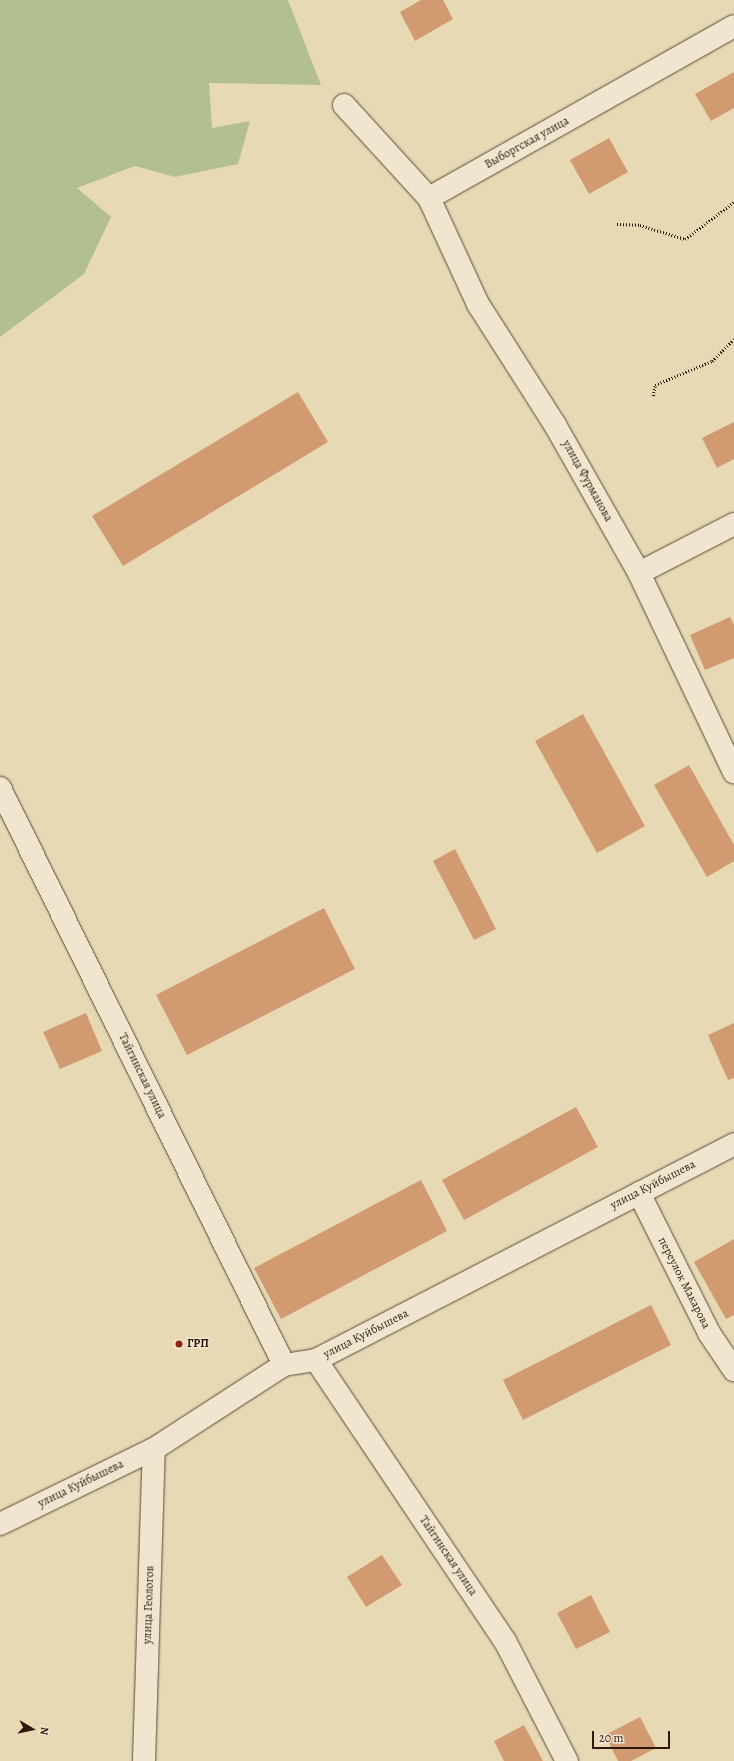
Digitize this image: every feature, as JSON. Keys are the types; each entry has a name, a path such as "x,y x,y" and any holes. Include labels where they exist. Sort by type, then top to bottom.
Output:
{"street":[{"name":"Выборгская улица","path":"429,198 734,26"},
{"path":"344,105 429,198"},
{"name":"улица Фурманова","path":"429,198 478,304 555,425 639,573 734,772"},
{"path":"639,573 734,524"},
{"name":"Тайгинская улица","path":"0,788 284,1365"},
{"name":"улица Куйбышева","path":"0,1524 154,1449 284,1365 316,1360 734,1144"},
{"name":"переулок Макарова","path":"639,1193 709,1333 734,1370"},
{"name":"Тайгинская улица","path":"316,1360 505,1641 567,1761"},
{"name":"улица Геологов","path":"144,1761 154,1449"}],"path":[{"path":"617,224 640,225 685,239 734,202"},
{"path":"653,396 655,385 712,361 734,339"}],"green space":[{"path":"0,0 288,0 321,85 209,83 212,128 250,121 238,164 175,177 135,166 77,188 111,217 84,274 0,337"}],"building":[{"path":"421,0 443,0 453,19 415,41 400,12"},
{"path":"734,72 734,108 711,121 695,94"},
{"path":"609,138 628,172 589,194 570,160"},
{"path":"298,392 328,442 123,566 92,516"},
{"path":"734,422 734,459 717,468 702,438"},
{"path":"730,617 734,625 734,658 705,670 690,635"},
{"path":"583,714 645,826 597,853 535,741"},
{"path":"689,765 734,845 734,861 707,877 654,785"},
{"path":"455,849 496,929 474,940 433,861"},
{"path":"324,908 355,969 187,1055 156,995"},
{"path":"86,1013 102,1051 60,1069 43,1032"},
{"path":"734,1023 734,1078 728,1080 708,1035"},
{"path":"576,1107 598,1147 464,1220 442,1180"},
{"path":"421,1180 447,1231 281,1319 254,1268"},
{"path":"734,1239 734,1315 726,1319 694,1262"},
{"path":"651,1305 671,1345 523,1420 503,1380"},
{"path":"382,1555 402,1585 366,1607 347,1577"},
{"path":"591,1595 610,1632 576,1649 557,1613"},
{"path":"640,1717 656,1748 631,1761 618,1761 605,1735"},
{"path":"524,1725 543,1761 504,1761 494,1741"}],"place":[{"name":"ГРП","path":"179,1344"}]}
